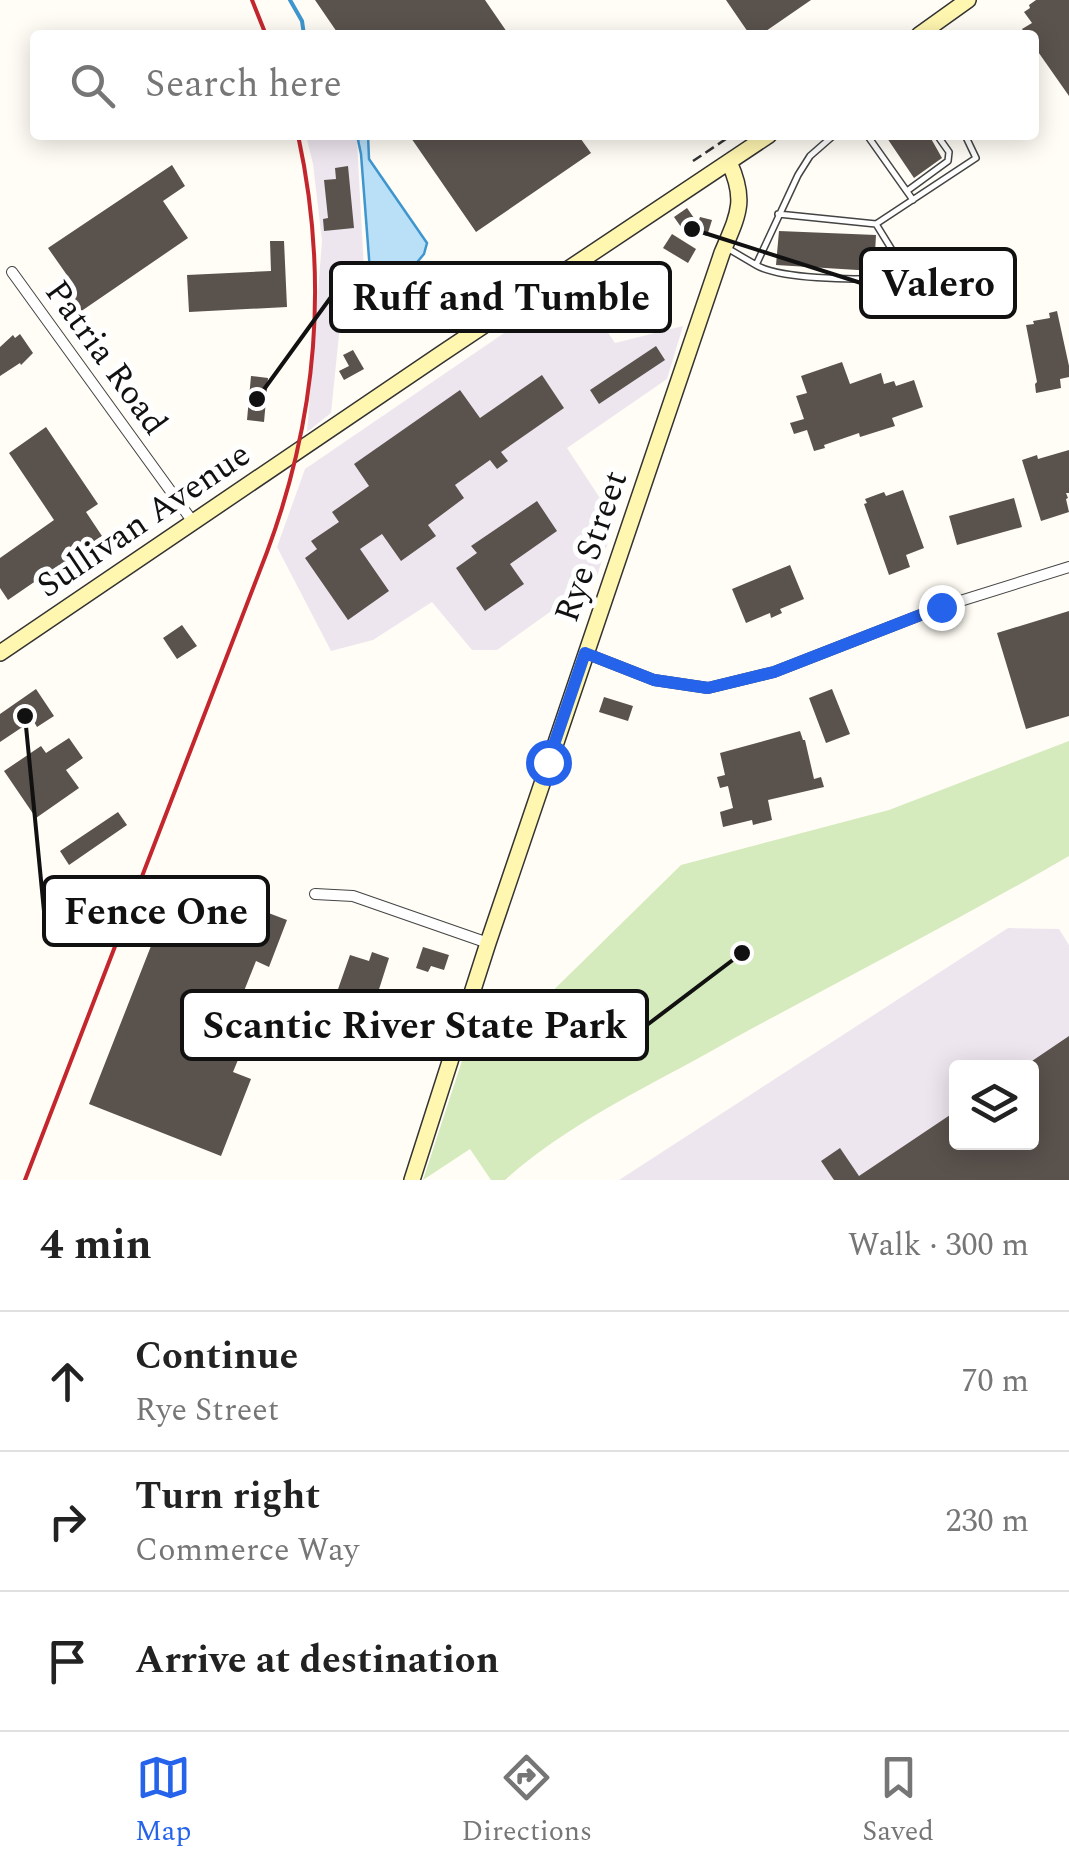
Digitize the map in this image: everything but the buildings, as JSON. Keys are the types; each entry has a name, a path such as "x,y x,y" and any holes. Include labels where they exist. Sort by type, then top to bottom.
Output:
{"street":[{"path":"926,30 968,0"},
{"name":"Sullivan Avenue","path":"0,653 762,140"},
{"name":"Rye Street","path":"412,1180 585,653 737,216 738,182 729,162"},
{"name":"Patria Road","path":"12,272 193,522"},
{"path":"585,653 654,680 708,688 774,672 941,607 1069,567"},
{"path":"315,894 353,896 488,944"}],"lane":[{"path":"756,266 798,175 810,156 828,140"},
{"path":"871,140 913,200"},
{"path":"906,190 948,162 949,152 941,140"},
{"path":"778,214 876,224 976,158 967,140"},
{"path":"724,247 768,272 886,278 905,271 876,224"}],"path":[{"path":"693,162 725,140"}],"shaded area":[{"path":"307,140 356,140 365,289 340,325 331,413 307,432 322,241"},
{"path":"576,284 615,343 683,326 667,379 567,448 615,521 596,579 497,650 472,650 432,602 373,640 331,651 277,547 305,469"},
{"path":"1008,928 1059,929 1069,945 1069,1180 619,1180"}],"green space":[{"path":"1069,741 1069,856 602,1111 505,1180 491,1180 470,1149 423,1180 479,1009 521,1022 681,865 889,810"}],"water":[{"path":"358,140 368,140 369,159 427,243 407,290 379,308 372,297"}],"waterway":[{"path":"290,0 303,30"}],"railway":[{"path":"252,0 264,30"},
{"path":"25,1180 267,552 298,449 313,346 315,294 308,188 299,140"}],"place":[{"name":"Valero","path":"692,229"},
{"name":"Ruff and Tumble","path":"257,399"},
{"name":"Fence One","path":"25,716"},
{"name":"Scantic River State Park","path":"742,953"}],"route":[{"path":"548,762 585,653 654,680 708,688 774,672 941,607"}]}
